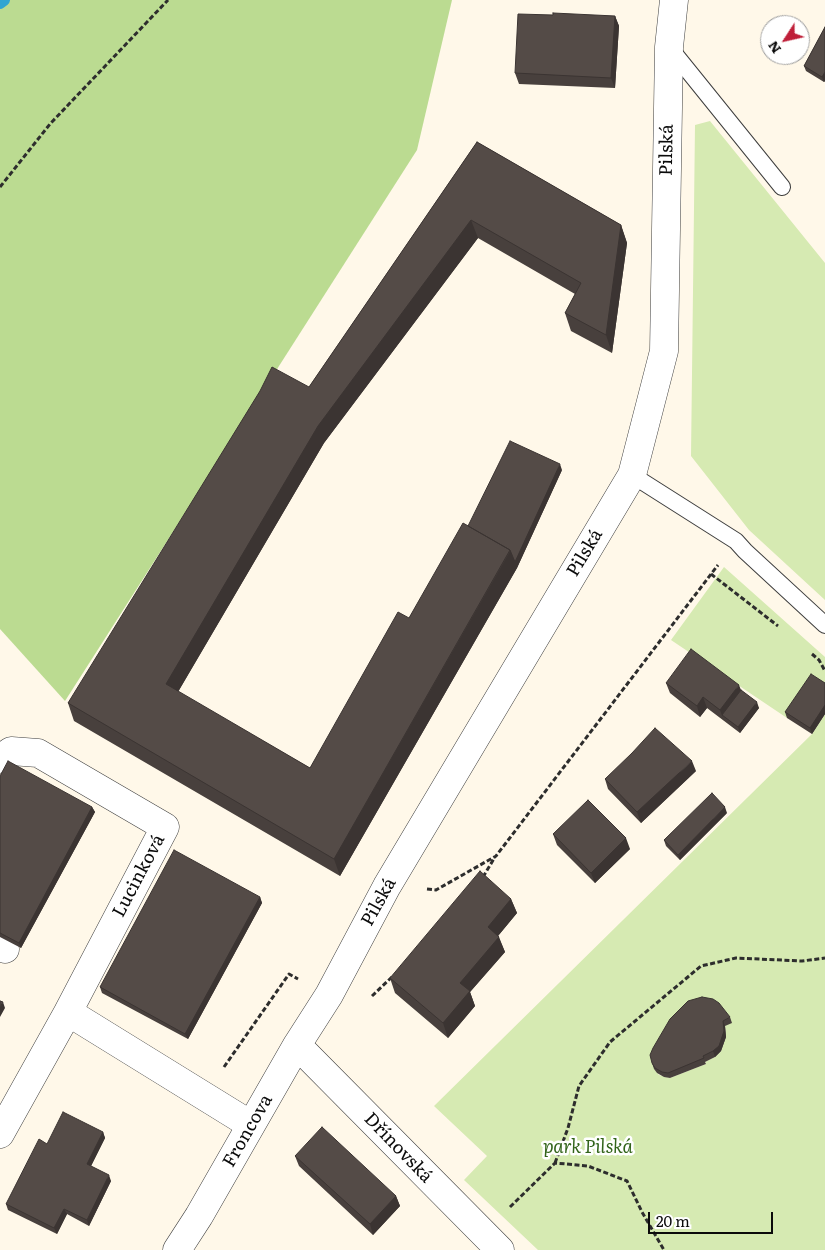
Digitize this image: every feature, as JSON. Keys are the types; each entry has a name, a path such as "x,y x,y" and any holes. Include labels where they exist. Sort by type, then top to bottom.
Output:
{"street":[{"name":"Pilská","path":"297,1045 329,995 387,886 632,475 664,351 669,48 674,0"},
{"name":"Lucinková","path":"0,759 11,751 38,753 165,826 68,1012 0,1134"},
{"path":"68,1012 251,1125"},
{"name":"Froncova","path":"177,1250 199,1216 297,1045"},
{"name":"Dřínovská","path":"297,1045 493,1244"},
{"name":"Froncova","path":"189,1250 199,1216"}],"lane":[{"path":"669,48 782,187"},
{"path":"632,475 736,540 744,552 825,625"}],"path":[{"path":"0,186 50,124 168,0"},
{"path":"387,886 436,890 496,856 736,540"},
{"path":"711,574 783,630"},
{"path":"804,648 819,660 825,671"},
{"path":"493,1244 501,1216 555,1163 568,1128 579,1086 610,1042 701,966 736,958 802,961 825,958"},
{"path":"555,1163 588,1166 627,1181 664,1250"}],"green space":[{"path":"0,0 452,0 417,150 65,701 0,629"},
{"path":"710,121 825,263 825,600 749,530 691,456 695,125"},
{"path":"724,567 825,657 825,687 813,680 787,718 671,640"},
{"name":"park Pilská","path":"825,714 825,1250 538,1250 464,1180 487,1156 434,1106 812,734","holes":["725,1026 726,1037 721,1051 715,1057 705,1062 706,1064 670,1078 659,1075 654,1069"]}],"building":[{"path":"553,13 615,16 611,78 515,73 518,14 553,15"},
{"path":"825,27 825,72 822,77 804,66 810,65 810,55"},
{"path":"477,142 621,225 606,335 565,313 581,283 471,220 318,426 166,684 310,768 398,612 409,618 463,523 510,550 334,859 68,703 260,391 272,367 309,387"},
{"path":"510,441 560,464 515,562 510,550 468,526"},
{"path":"691,649 739,685 720,710 703,697 697,706 666,683"},
{"path":"811,674 825,683 825,705 810,728 785,712"},
{"path":"741,690 757,702 738,727 722,715"},
{"path":"655,728 692,761 637,812 605,779"},
{"path":"8,761 92,807 19,943 0,933 0,776"},
{"path":"712,793 725,807 678,855 664,840"},
{"path":"588,800 626,838 591,873 553,834"},
{"path":"174,850 260,897 185,1034 100,987"},
{"path":"480,871 511,899 488,927 499,937 460,983 470,991 443,1023 390,978"},
{"path":"702,997 713,999 719,1003 730,1017 723,1021 724,1031 719,1046 703,1056 704,1058 668,1073 655,1068 650,1055 670,1019 688,1001"},
{"path":"63,1112 103,1132 87,1164 109,1175 87,1220 64,1209 54,1228 6,1204 39,1139 47,1144"},
{"path":"322,1127 396,1196 370,1224 295,1156"}],"waterway":[{"path":"0,3 4,0"}]}
